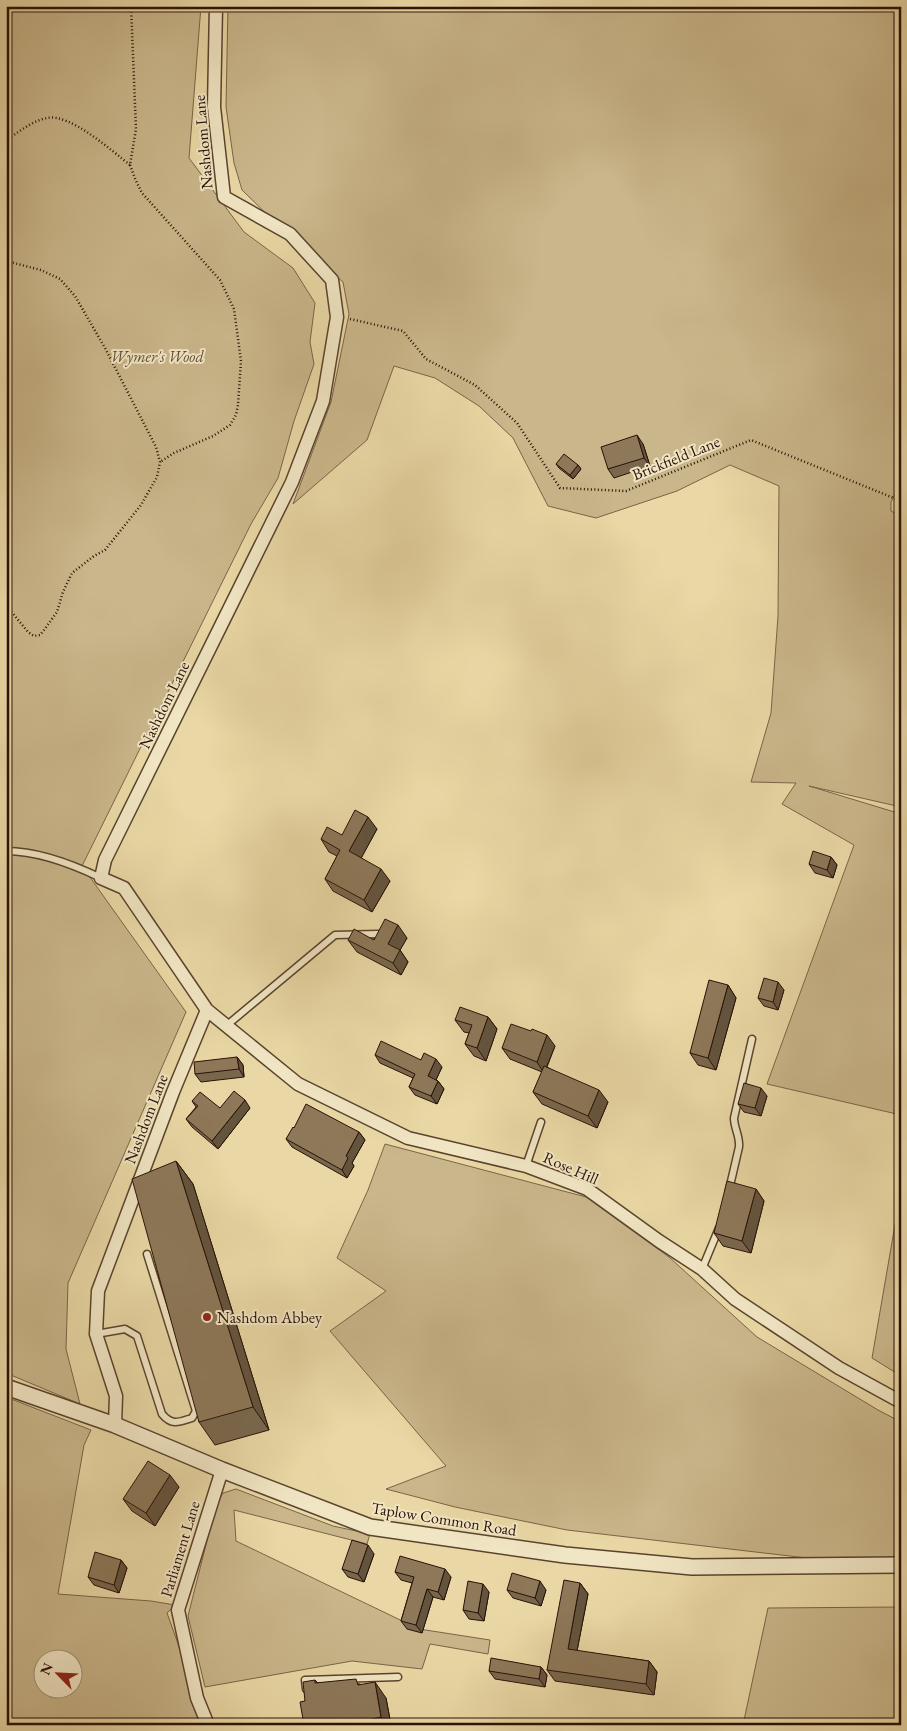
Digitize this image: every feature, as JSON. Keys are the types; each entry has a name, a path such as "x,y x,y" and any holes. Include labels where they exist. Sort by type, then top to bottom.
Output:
{"street":[{"name":"Nashdom Lane","path":"101,878 105,860 292,482 323,401 337,317 332,280 290,234 224,198 214,108 216,6"},
{"path":"101,878 124,888 207,1010"},
{"name":"Nashdom Lane","path":"115,1425 116,1396 96,1334 98,1291 173,1092 207,1010"},
{"name":"Rose Hill","path":"207,1010 298,1084 408,1138 526,1166 587,1190 702,1269 735,1300 839,1368 901,1402"},
{"name":"Taplow Common Road","path":"6,1387 115,1425 222,1470 370,1527 565,1554 692,1567 901,1565"},
{"name":"Parliament Lane","path":"208,1725 197,1698 178,1610 222,1470"}],"lane":[{"path":"6,851 20,851 61,862 101,878"},
{"path":"226,1026 335,935 378,934"},
{"path":"726,1201 740,1139 734,1126 734,1118 752,1039"},
{"path":"526,1166 540,1122"},
{"path":"702,1269 722,1218"},
{"path":"96,1334 125,1330 137,1336 162,1414 168,1420 177,1423 192,1418 196,1411 147,1254"},
{"path":"306,1698 305,1680 398,1677"}],"path":[{"path":"131,6 136,129 130,165 142,193 220,280 234,309 241,361 238,405 236,415 230,425 214,436 174,453 160,462"},
{"path":"6,141 26,127 48,117 68,121 89,133 130,165"},
{"path":"6,261 41,270 60,279 75,296 105,348 156,447 160,462 157,477 141,505 105,550 72,573 63,592 57,612 40,634 34,636 28,632 6,605"},
{"name":"Brickfield Lane","path":"337,317 403,330 426,359 476,385 517,423 560,488 626,491 751,440 901,501"}],"green space":[{"name":"Wymer's Wood","path":"6,6 201,6 189,158 244,232 293,268 315,303 310,342 314,364 294,421 278,478 251,524 82,866 186,1012 68,1283 66,1349 80,1404 6,1373"},
{"path":"228,6 890,6 901,11 901,483 891,502 891,511 901,516 901,807 809,786 901,814 901,1115 767,1084 854,845 782,804 796,783 751,782 771,713 778,616 779,486 730,465 677,491 596,518 548,506 513,438 479,406 435,378 394,366 367,440 293,504 331,402 349,314 343,282 289,236 242,190 234,163 226,107"},
{"path":"385,1144 586,1197 669,1257 757,1337 901,1422 901,1569 567,1530 455,1507 386,1489 446,1466 330,1331 386,1291 337,1258 368,1190"},
{"path":"901,1190 901,1376 872,1358"},
{"path":"6,1397 91,1430 84,1445 58,1594 151,1601 175,1605 167,1613 207,1725 6,1725 6,1582 13,1584 6,1581"},
{"path":"236,1489 333,1526 370,1534 367,1544 234,1510 236,1541 419,1629 490,1640 488,1654 430,1644 422,1669 352,1661 205,1687 188,1616 216,1505 223,1493"},
{"path":"901,1607 901,1725 743,1725 768,1608"}],"building":[{"path":"637,435 644,458 608,469 601,447"},
{"path":"564,454 578,465 570,475 556,464"},
{"path":"355,810 368,817 349,851 381,869 364,900 325,879 340,850 321,839 327,827 342,835"},
{"path":"813,851 831,857 827,870 809,864"},
{"path":"385,919 398,925 388,944 400,950 393,963 348,940 354,929 374,940"},
{"path":"764,978 778,982 773,1002 758,998"},
{"path":"709,980 728,985 708,1058 690,1053"},
{"path":"460,1007 488,1017 477,1048 465,1044 472,1025 455,1020"},
{"path":"511,1024 547,1035 537,1062 502,1048"},
{"path":"381,1041 421,1060 424,1053 436,1059 428,1076 438,1081 431,1096 409,1087 415,1074 375,1055"},
{"path":"237,1057 239,1069 195,1074 194,1062"},
{"path":"544,1066 599,1090 588,1116 533,1092"},
{"path":"744,1083 761,1088 755,1108 738,1104"},
{"path":"234,1091 245,1100 212,1141 186,1119 198,1106 192,1101 200,1092 220,1108"},
{"path":"306,1104 359,1132 346,1156 348,1158 342,1170 286,1139"},
{"name":"Nashdom Abbey","path":"176,1161 253,1407 199,1422 132,1179"},
{"path":"727,1181 756,1189 742,1241 714,1233"},
{"path":"148,1461 170,1475 146,1513 123,1499"},
{"path":"352,1540 368,1545 358,1574 342,1569"},
{"path":"95,1552 121,1560 114,1585 88,1577"},
{"path":"400,1556 445,1569 438,1592 427,1589 416,1625 401,1621 414,1577 395,1572"},
{"path":"512,1573 540,1581 535,1598 507,1590"},
{"path":"564,1580 580,1583 568,1649 649,1661 646,1684 547,1670"},
{"path":"468,1581 483,1584 478,1613 463,1610"},
{"path":"491,1658 541,1667 539,1679 489,1671"},
{"path":"356,1679 358,1685 375,1682 381,1717 356,1723 356,1725 304,1725 300,1702 305,1701 303,1682 315,1680 315,1683"}],"place":[{"name":"Nashdom Abbey","path":"207,1317"}]}
